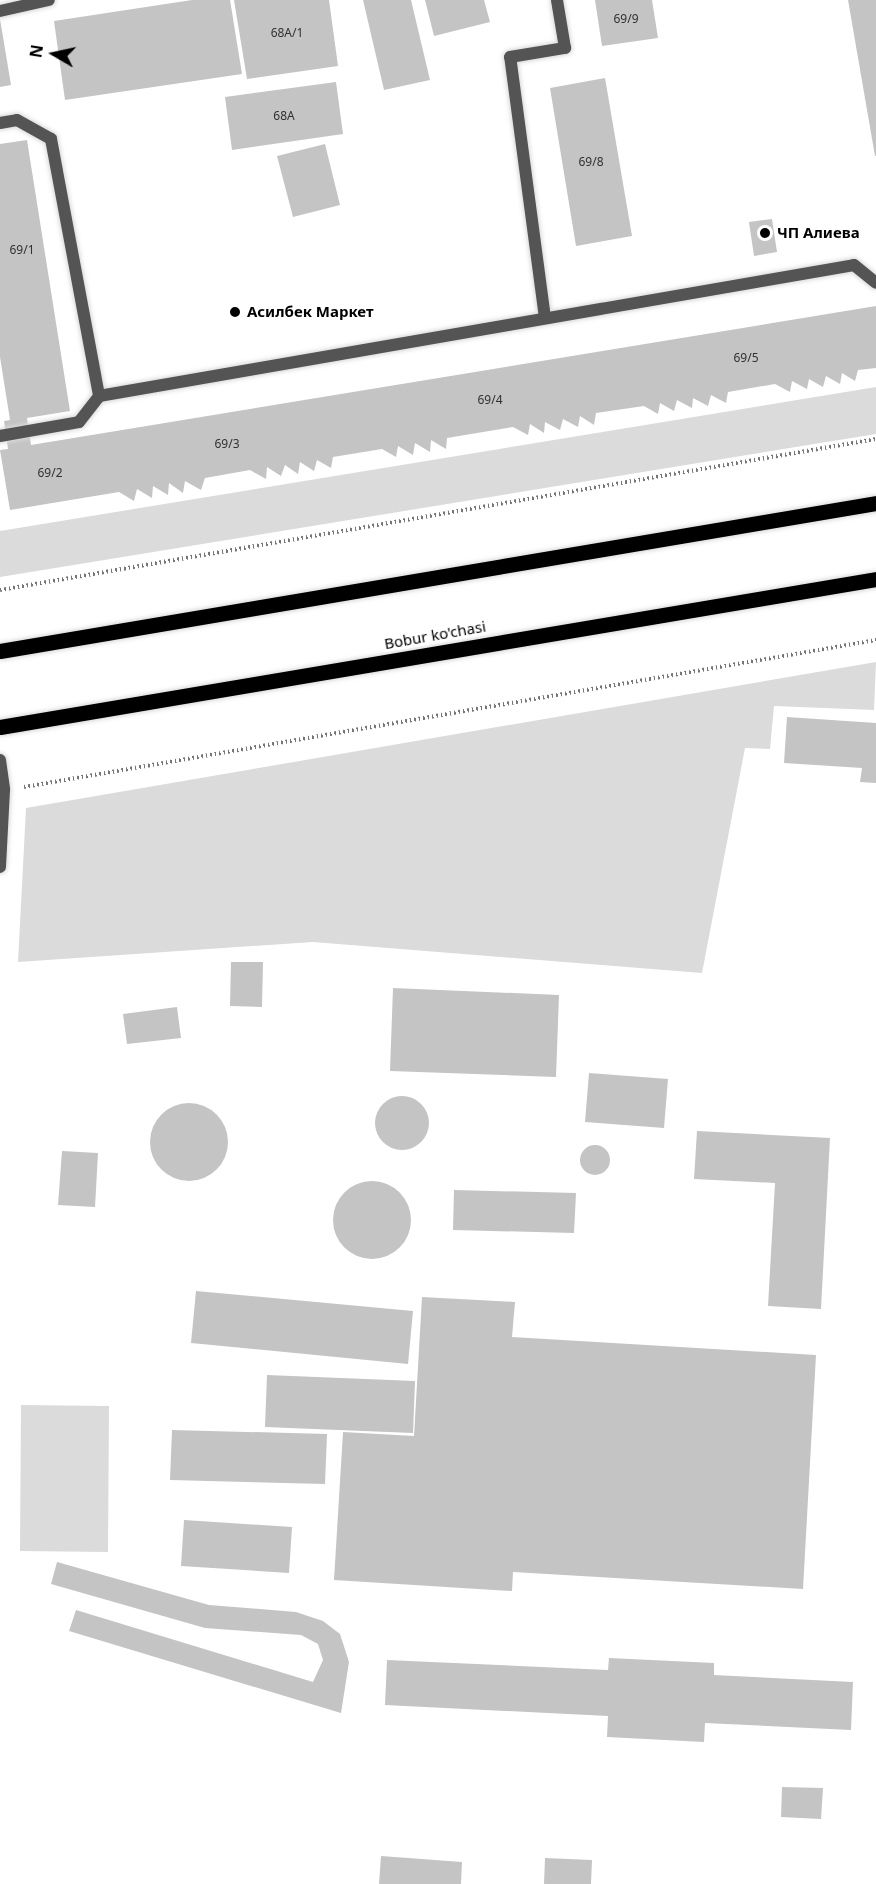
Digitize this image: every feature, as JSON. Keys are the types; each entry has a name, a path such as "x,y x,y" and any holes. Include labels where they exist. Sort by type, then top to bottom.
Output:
{"main road":[{"path":"0,651 876,503"},
{"name":"Bobur ko'chasi","path":"0,728 876,579"}],"lane":[{"path":"0,11 49,0"},
{"path":"545,318 510,57 565,48 557,0"},
{"path":"0,123 17,120 51,139 99,396"},
{"path":"0,436 79,422 99,396 545,318 854,265 876,283"},
{"path":"0,760 4,790 0,867"}],"path":[{"path":"0,590 876,439"},
{"path":"4,790 876,640"}],"shaded area":[{"path":"876,387 876,434 0,577 0,531"},
{"path":"876,662 874,710 774,706 770,749 745,748 702,973 313,942 18,962 26,808"},
{"path":"21,1405 109,1406 108,1552 20,1551"}],"building":[{"path":"192,0 230,0 242,74 65,100 54,21"},
{"path":"234,0 329,0 338,66 247,79"},
{"path":"363,0 411,0 430,80 384,90"},
{"path":"425,0 484,0 490,22 434,36"},
{"path":"595,0 652,0 658,38 602,46"},
{"path":"848,0 876,0 876,156 875,156"},
{"path":"0,19 11,85 0,87"},
{"path":"605,78 632,236 576,246 550,88"},
{"path":"336,82 343,134 232,150 225,97"},
{"path":"27,140 70,411 27,418 31,445 876,306 876,368 858,370 855,381 842,373 840,384 826,376 823,387 809,379 807,389 792,381 790,392 775,384 728,392 726,403 711,395 708,406 693,398 692,408 677,400 674,411 660,403 658,414 644,406 596,413 594,425 580,416 578,427 563,419 560,430 545,422 544,433 530,424 528,435 513,427 447,438 446,449 431,440 430,452 415,443 413,455 398,446 396,457 382,449 333,457 331,468 317,460 314,471 300,462 298,474 285,465 281,476 267,467 266,479 250,470 205,478 201,490 185,481 183,493 169,483 168,495 153,486 152,498 137,489 134,501 119,492 10,510 0,450 8,449 4,421 10,420 0,357 0,144"},
{"path":"325,144 340,205 293,217 277,156"},
{"path":"772,219 777,252 754,256 749,222"},
{"path":"787,717 876,723 876,783 860,782 862,768 784,763"},
{"path":"231,962 263,962 262,1007 230,1006"},
{"path":"393,988 559,995 556,1077 390,1071"},
{"path":"177,1007 181,1038 127,1044 123,1014"},
{"path":"589,1073 668,1079 664,1128 585,1122"},
{"path":"402,1096 412,1098 421,1104 427,1113 429,1123 427,1133 421,1142 412,1148 402,1150 392,1148 383,1142 377,1133 375,1123 377,1113 383,1104 392,1098"},
{"path":"189,1103 204,1106 221,1120 228,1142 225,1157 211,1174 189,1181 174,1178 157,1164 150,1142 153,1127 167,1110"},
{"path":"697,1131 830,1138 821,1309 768,1306 775,1183 694,1179"},
{"path":"595,1145 606,1149 610,1160 606,1171 595,1175 584,1171 580,1160 584,1149"},
{"path":"62,1151 98,1153 95,1207 58,1205"},
{"path":"372,1181 387,1184 404,1198 411,1220 408,1235 394,1252 372,1259 357,1256 340,1242 333,1220 336,1205 350,1188"},
{"path":"454,1190 576,1193 574,1233 453,1230"},
{"path":"196,1291 413,1311 408,1364 191,1343"},
{"path":"422,1297 515,1302 512,1337 816,1355 803,1589 513,1572 512,1591 334,1580 343,1432 414,1436"},
{"path":"267,1375 415,1381 413,1433 265,1427"},
{"path":"172,1430 327,1434 325,1484 170,1480"},
{"path":"184,1520 292,1527 289,1573 181,1566"},
{"path":"57,1562 209,1605 296,1612 323,1621 340,1634 349,1662 341,1713 69,1631 76,1610 313,1682 323,1660 318,1644 301,1635 205,1628 51,1584"},
{"path":"609,1658 714,1663 714,1675 853,1682 851,1730 705,1723 704,1742 607,1737 608,1716 385,1705 387,1660 608,1670"},
{"path":"782,1787 823,1788 821,1819 781,1817"},
{"path":"381,1856 462,1862 461,1884 379,1884"},
{"path":"545,1858 592,1860 591,1884 544,1884"}],"place":[{"name":"ЧП Алиева","path":"765,233"},
{"name":"Асилбек Маркет","path":"235,312"}]}
